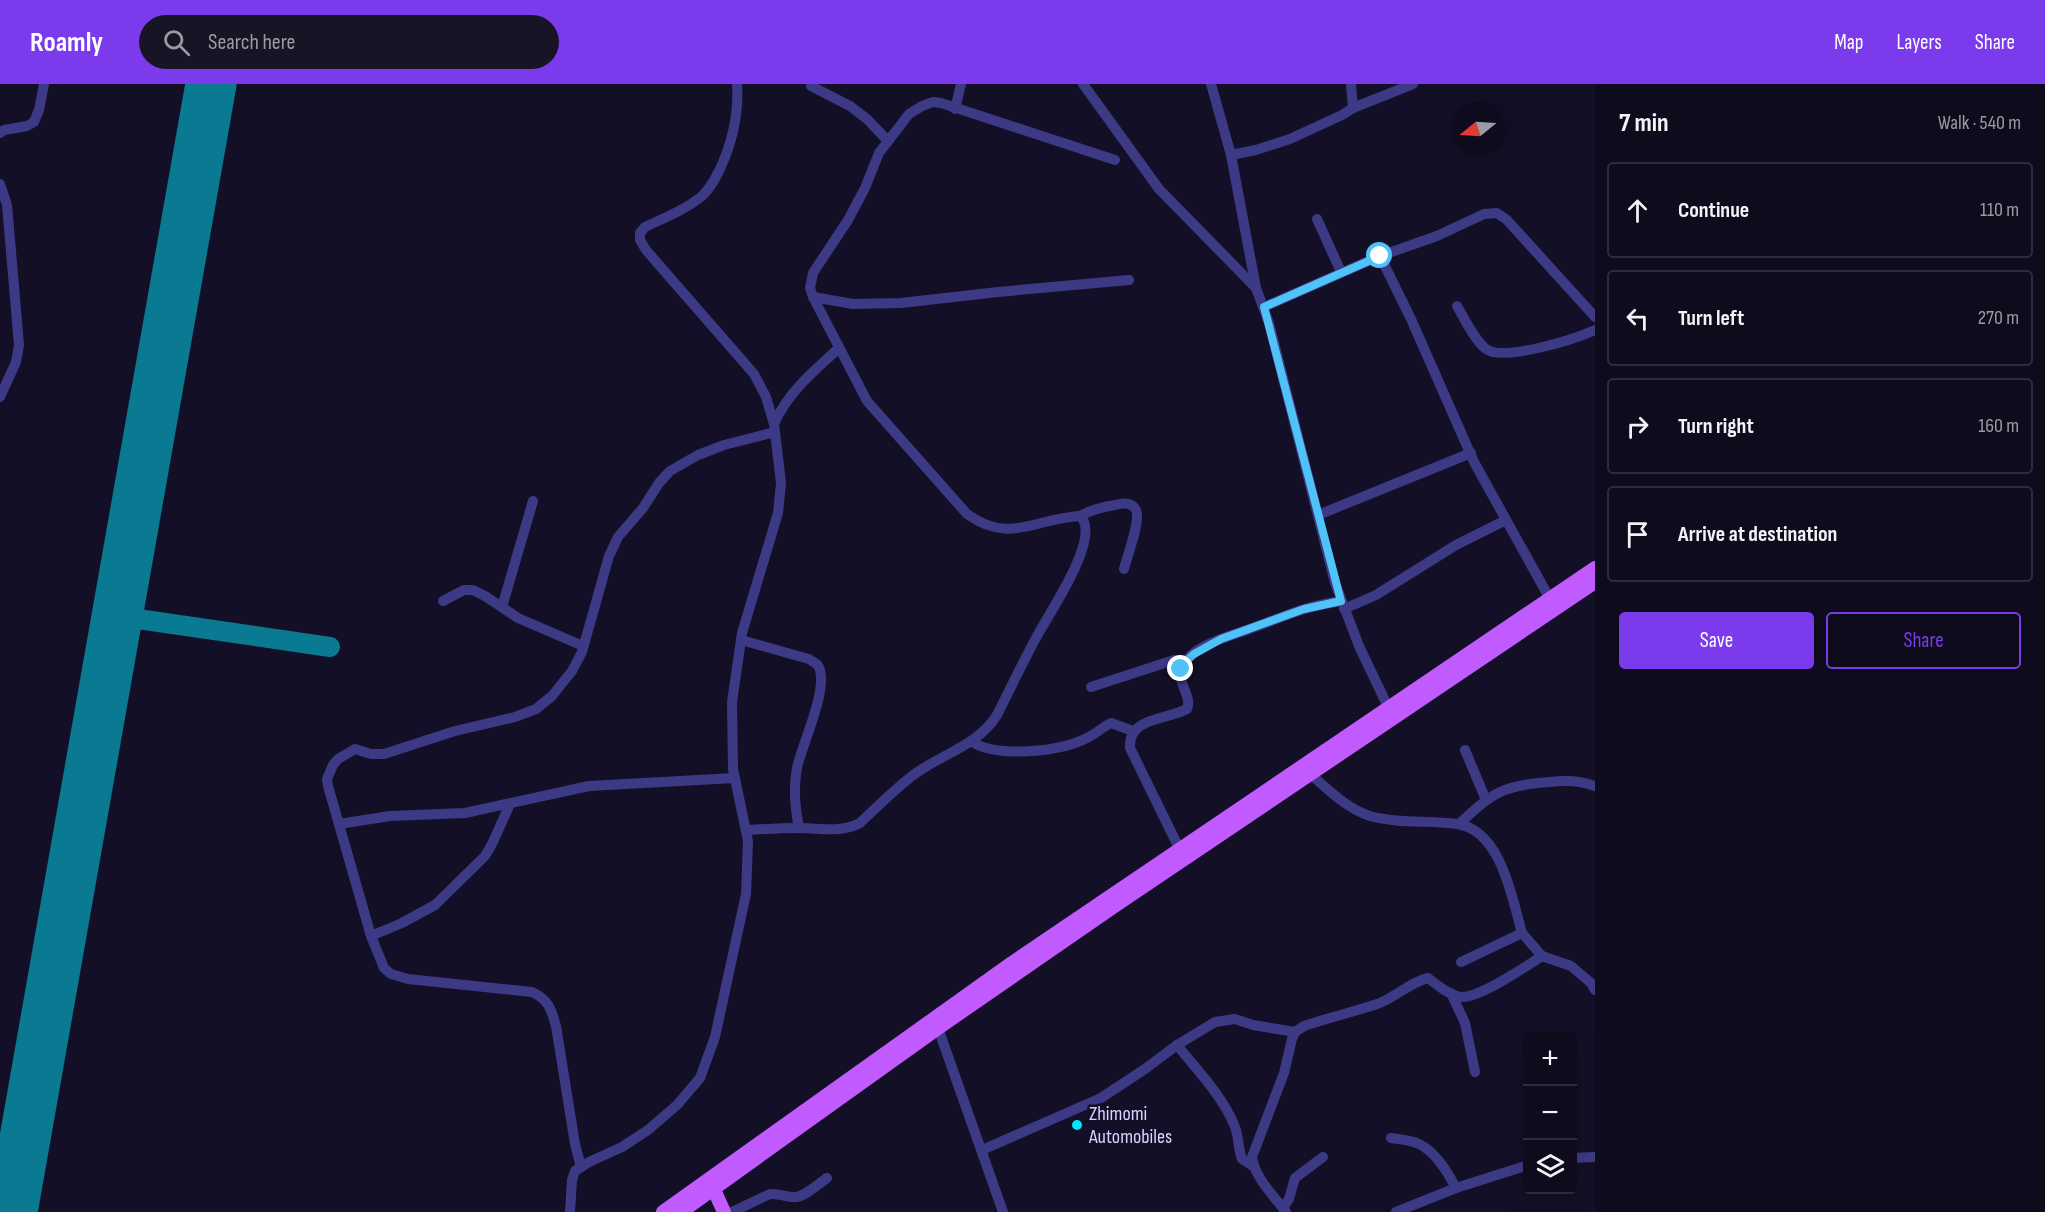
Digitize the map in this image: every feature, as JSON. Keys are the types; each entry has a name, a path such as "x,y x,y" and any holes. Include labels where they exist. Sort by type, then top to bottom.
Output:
{"main road":[{"path":"681,1212 711,1184 1012,963 1595,568"},
{"path":"663,1212 711,1184 1595,582"},
{"path":"711,1184 724,1212"}],"street":[{"path":"0,133 3,130 32,124 39,110 44,84"},
{"path":"570,1212 572,1180 575,1171 622,1147 648,1130 677,1105 700,1078 715,1037 746,894 748,841 735,778 732,702 741,640 778,513 781,483 775,428 766,397 754,374 661,268 640,240 640,233 645,227 704,195 714,181 731,146 736,125 737,84"},
{"path":"955,109 961,84"},
{"path":"1083,84 1159,189 1256,288"},
{"path":"1211,84 1231,155 1256,288 1264,307 1289,397 1342,605 1388,707"},
{"path":"1351,84 1353,108"},
{"path":"1231,155 1290,139 1353,108 1413,84"},
{"path":"811,86 850,106 867,118 888,141"},
{"path":"1116,160 933,102 922,106 909,114 879,153 866,188 813,273 810,288 860,390 876,413 967,514 978,522 994,528 1010,530 1080,516 1091,510 1126,503 1134,507 1137,512 1136,527 1124,569"},
{"path":"0,184 7,205 19,345 16,362 0,397"},
{"path":"1264,307 1341,272 1437,236 1484,214 1497,213 1507,220 1595,317"},
{"path":"1317,219 1341,272"},
{"path":"1380,256 1412,318 1471,453 1550,599"},
{"path":"813,297 853,304 901,303 998,291 1129,280"},
{"path":"1457,306 1485,349 1497,354 1562,343 1595,330"},
{"path":"775,428 782,407 794,390 839,348"},
{"path":"581,1167 551,1008 543,997 532,992 408,979 391,974 379,959 371,936 331,800 327,779 329,771 338,759 355,749 371,754 384,754 455,731 515,717 536,709 552,696 572,671 583,646 609,556 618,537 643,508 659,483 670,471 698,455 775,428"},
{"path":"1318,515 1471,453"},
{"path":"502,608 533,501"},
{"path":"747,830 851,828 860,823 912,776 972,742 984,732 993,722 1046,619 1073,574 1081,553 1085,526 1084,519 1080,516"},
{"path":"1180,850 1130,748 1129,739 1139,726 1189,707 1180,677 1185,662 1200,649 1221,639 1304,609 1342,605 1376,595 1456,545 1506,520"},
{"path":"443,601 464,590 473,590 518,618 583,646"},
{"path":"741,640 809,659 817,664 820,671 821,683 816,709 797,766 795,800 799,828"},
{"path":"1091,687 1174,660 1185,662"},
{"path":"972,742 992,750 1035,751 1083,740 1111,723 1133,731"},
{"path":"1465,750 1486,800"},
{"path":"1310,774 1344,802 1369,815 1399,821 1459,824 1471,828 1481,836 1496,856 1506,878 1522,933 1542,956 1571,966 1591,983 1595,990"},
{"path":"339,824 390,816 465,813 589,786 735,778"},
{"path":"1459,824 1486,800 1502,790 1526,784 1570,780 1595,786"},
{"path":"371,936 402,923 435,905 485,856 510,804"},
{"path":"1461,962 1522,933"},
{"path":"1253,1166 1252,1157 1255,1147 1284,1073 1295,1032 1304,1026 1378,1004 1399,994 1419,980 1428,978 1443,989 1462,997 1487,989 1542,956"},
{"path":"1451,993 1465,1023 1475,1072"},
{"path":"982,1150 1101,1098 1177,1045 1209,1025 1222,1020 1234,1019 1252,1025 1295,1032"},
{"path":"938,1028 1003,1212"},
{"path":"1177,1045 1209,1084 1229,1115 1236,1132 1242,1159 1253,1166 1284,1210"},
{"path":"1391,1138 1419,1143 1428,1149 1456,1188"},
{"path":"1284,1210 1295,1178 1323,1157"},
{"path":"1577,1158 1595,1157"},
{"path":"1396,1212 1456,1188 1523,1167"},
{"path":"732,1212 771,1194 795,1197 827,1178"}],"taxiway":[{"path":"117,616 330,647"}],"runway":[{"path":"12,1212 211,84"}],"place":[{"name":"Zhimomi Automobiles","path":"1077,1125"}],"route":[{"path":"1181,669 1185,662 1200,649 1221,639 1304,609 1341,601 1264,307 1380,256"}]}
